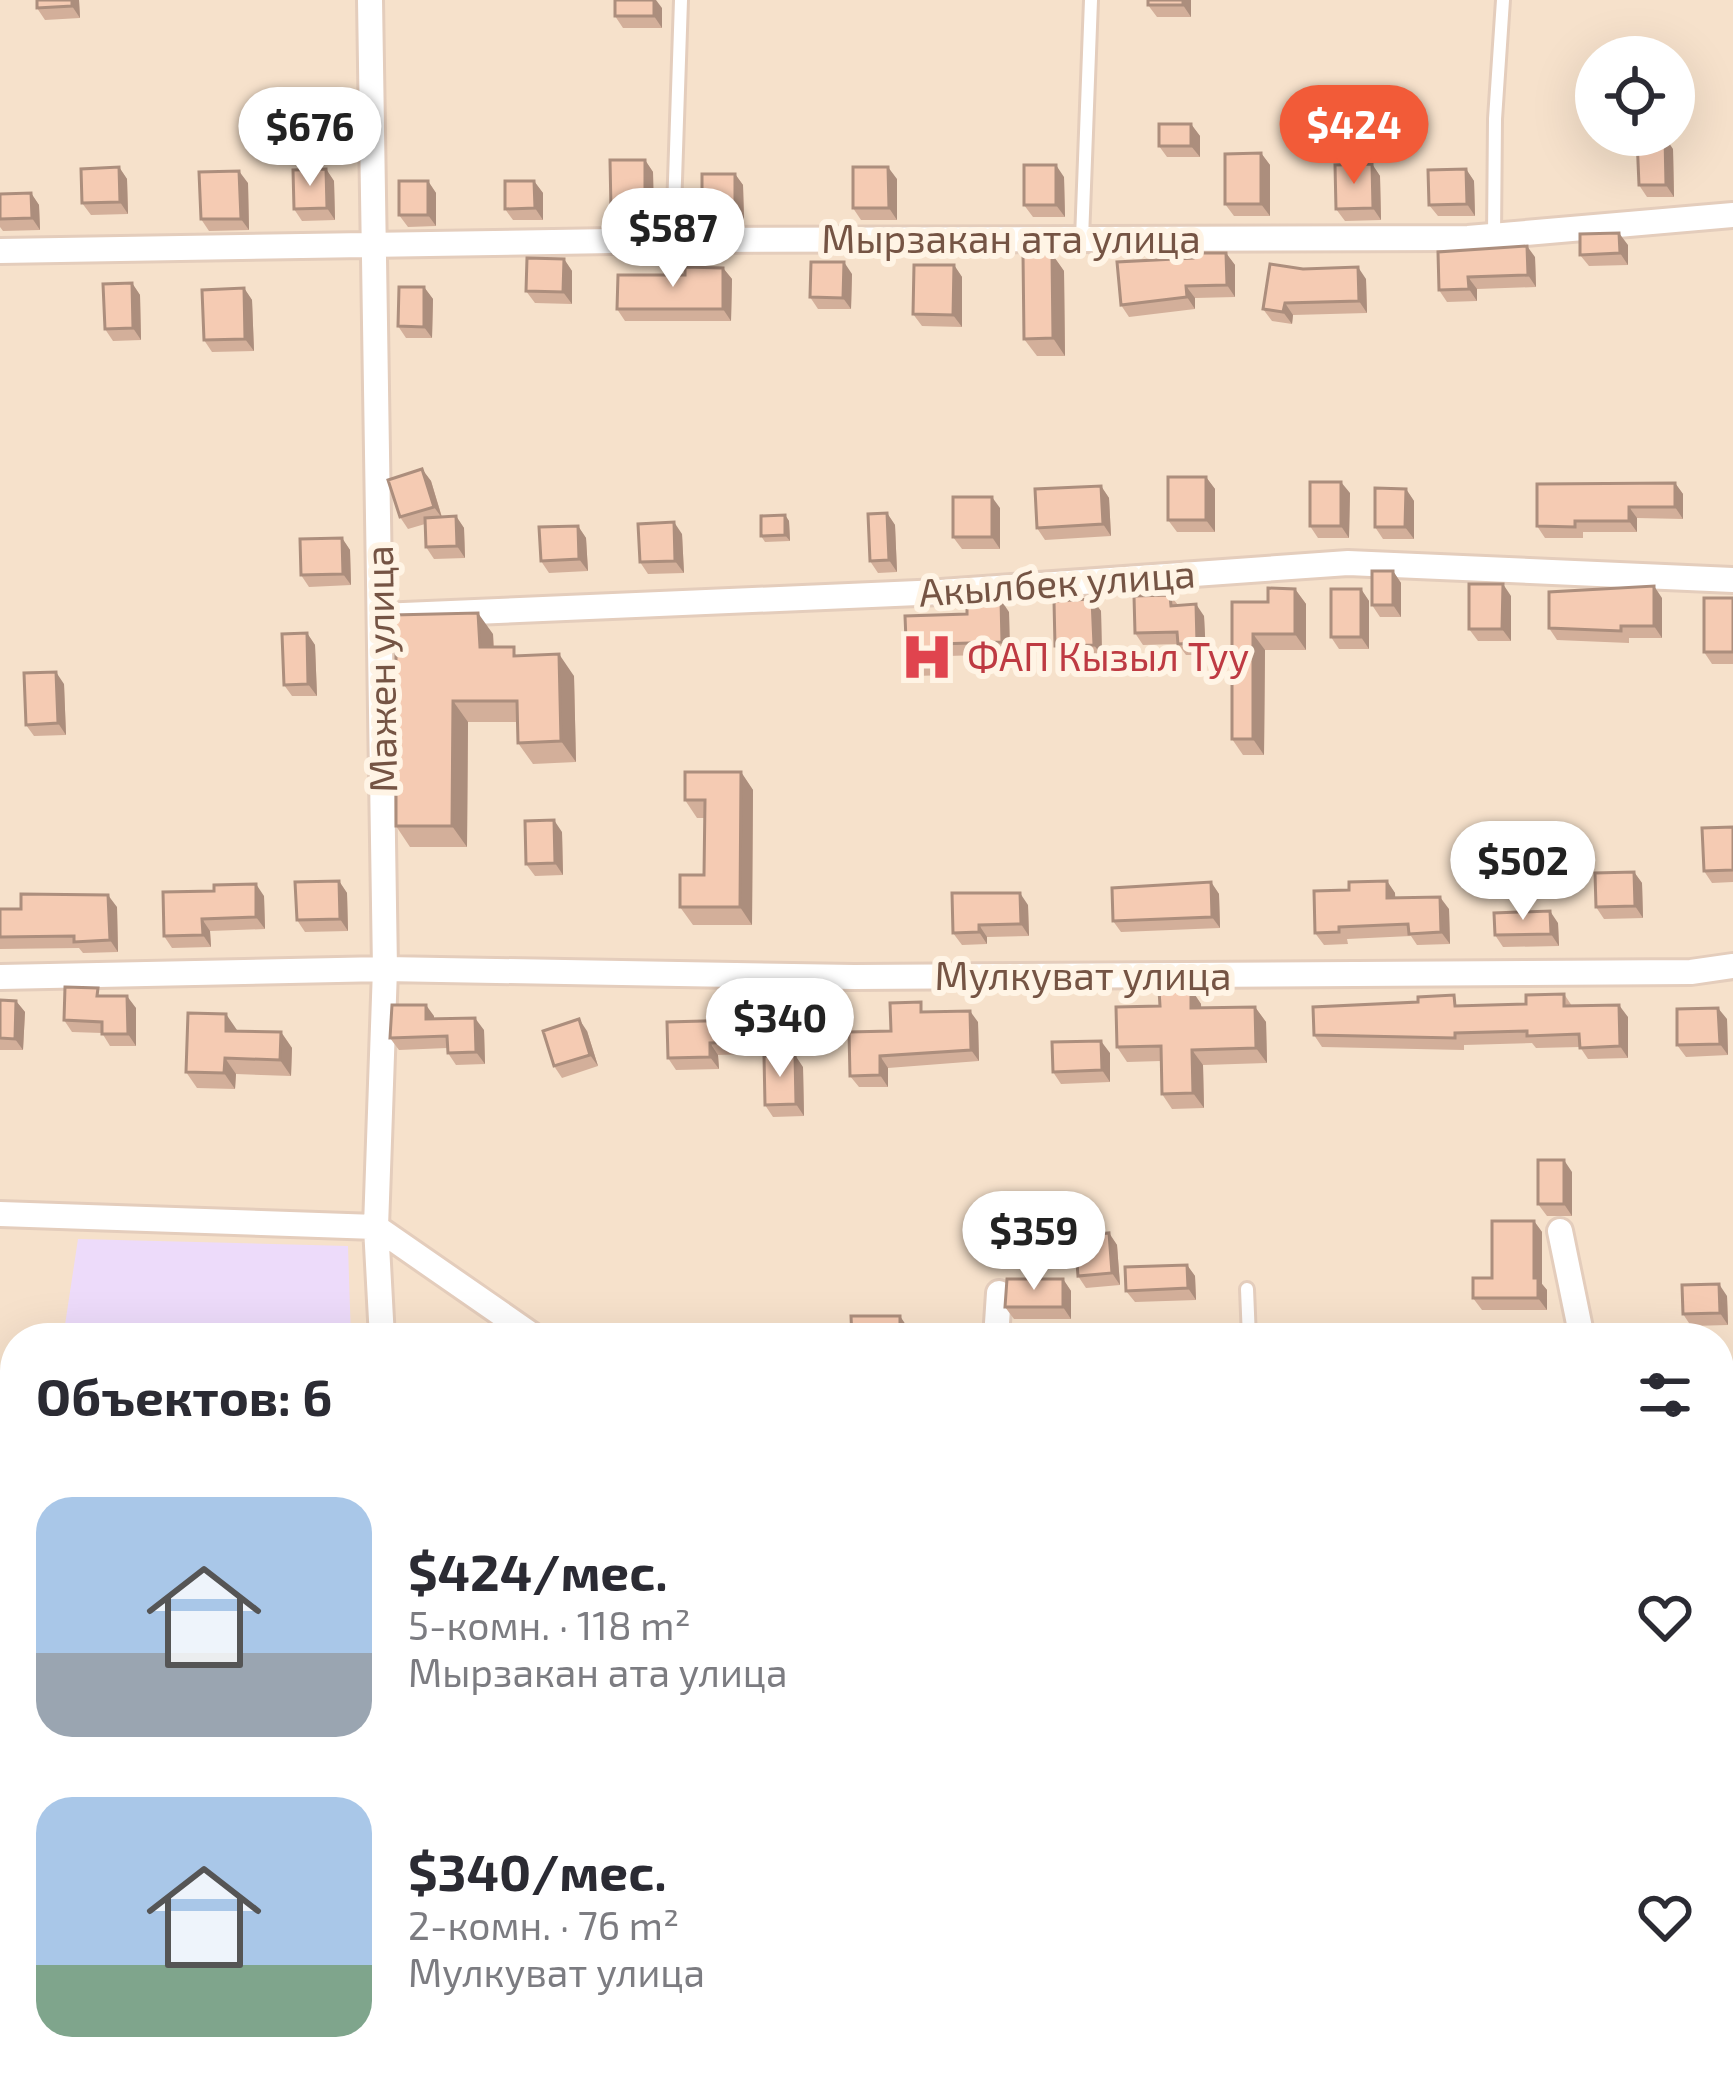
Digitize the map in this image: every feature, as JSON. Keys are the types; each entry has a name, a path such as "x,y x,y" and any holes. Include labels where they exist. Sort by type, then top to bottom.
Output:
{"street":[{"name":"Мажен улица","path":"370,0 385,969 376,1227 381,1323"},
{"name":"Мырзакан ата улица","path":"0,251 674,240 1495,236 1733,214"},
{"name":"Акылбек улица","path":"380,616 940,592 1348,563 1733,580"},
{"name":"Мулкуват улица","path":"0,977 385,969 878,977 1691,972 1733,966"},
{"path":"0,1214 376,1227 514,1323"},
{"path":"1559,1232 1579,1323"},
{"path":"997,1323 999,1293"}],"lane":[{"path":"674,240 681,0"},
{"path":"1082,239 1090,0"},
{"path":"1495,236 1495,119 1503,0"},
{"path":"1247,1289 1248,1323"}],"shaded area":[{"path":"0,0 1733,0 1733,1323 0,1323"},
{"path":"78,1239 348,1246 351,1323 65,1323"}],"building":[{"path":"37,0 72,0 72,6 37,8"},
{"path":"615,0 654,0 654,16 615,16"},
{"path":"1148,0 1183,0 1183,5 1148,5"},
{"path":"1159,124 1191,124 1191,146 1159,146"},
{"path":"1261,153 1261,204 1225,204 1225,154"},
{"path":"1638,156 1665,156 1666,185 1639,185"},
{"path":"610,160 645,160 645,209 611,209"},
{"path":"1372,164 1373,208 1336,209 1335,165"},
{"path":"1024,165 1056,165 1056,205 1024,205"},
{"path":"119,167 120,202 82,203 81,169"},
{"path":"853,167 888,167 889,208 853,208"},
{"path":"326,169 327,208 294,209 293,170"},
{"path":"1466,169 1467,204 1429,205 1428,170"},
{"path":"239,171 241,219 201,219 199,172"},
{"path":"702,174 735,174 735,208 702,208"},
{"path":"399,181 428,181 428,215 399,215"},
{"path":"505,181 534,181 535,208 505,209"},
{"path":"31,193 32,218 0,219 0,194"},
{"path":"1619,233 1620,253 1580,255 1580,234"},
{"path":"1527,246 1528,275 1468,277 1469,289 1439,290 1438,252"},
{"path":"1193,253 1226,253 1227,285 1186,286 1187,297 1121,305 1117,262 1193,258"},
{"path":"1023,254 1052,254 1053,338 1024,339"},
{"path":"527,258 564,259 563,292 526,291"},
{"path":"811,262 844,262 843,298 810,297"},
{"path":"1270,264 1303,269 1358,267 1359,301 1285,303 1283,312 1263,309"},
{"path":"914,265 954,265 953,315 913,314"},
{"path":"685,267 723,268 723,309 617,309 618,275 685,275"},
{"path":"132,283 133,328 105,329 103,284"},
{"path":"399,287 424,287 424,327 398,326"},
{"path":"244,288 245,339 204,340 202,290"},
{"path":"422,469 434,507 400,517 388,480"},
{"path":"1168,477 1206,477 1206,520 1168,520"},
{"path":"1310,482 1341,482 1341,526 1310,526"},
{"path":"1675,483 1675,507 1629,507 1629,521 1537,526 1537,484"},
{"path":"1101,486 1103,524 1037,528 1035,489"},
{"path":"1375,488 1406,489 1405,527 1375,527"},
{"path":"953,497 992,497 992,537 953,537"},
{"path":"887,513 889,560 870,561 868,514"},
{"path":"785,515 785,535 761,536 761,516"},
{"path":"456,516 457,546 426,547 425,518"},
{"path":"674,522 675,561 640,562 638,524"},
{"path":"578,526 579,559 541,561 539,527"},
{"path":"342,538 343,574 301,575 300,539"},
{"path":"1372,571 1393,571 1393,605 1372,605"},
{"path":"1469,584 1503,584 1502,629 1469,629"},
{"path":"1654,586 1654,626 1621,626 1621,631 1549,628 1549,592"},
{"path":"1268,588 1295,589 1295,634 1253,634 1253,739 1232,739 1232,602 1268,602"},
{"path":"1331,589 1361,589 1361,637 1331,637"},
{"path":"1170,595 1171,606 1196,604 1197,643 1178,644 1177,632 1135,633 1134,596"},
{"path":"1704,598 1733,598 1733,652 1704,652"},
{"path":"1092,599 1094,645 1055,646 1054,601"},
{"path":"1001,600 1002,642 939,644 940,663 907,664 905,616 967,614 967,601"},
{"path":"478,613 480,647 514,647 514,656 559,654 561,741 518,743 517,701 453,701 452,826 396,826 393,615"},
{"path":"307,633 308,684 284,685 282,634"},
{"path":"56,672 58,723 26,725 24,673"},
{"path":"685,772 741,772 740,907 680,907 680,875 704,875 705,800 685,800"},
{"path":"554,820 555,863 526,864 525,821"},
{"path":"1733,827 1733,870 1704,871 1702,828"},
{"path":"1634,872 1635,906 1596,907 1595,873"},
{"path":"339,881 340,919 297,920 295,882"},
{"path":"1387,881 1387,898 1440,897 1441,932 1409,934 1408,924 1339,927 1339,932 1315,933 1314,891 1349,890 1349,882"},
{"path":"1211,882 1212,917 1113,921 1112,888"},
{"path":"256,884 256,917 202,919 203,935 164,936 163,892"},
{"path":"952,893 1020,893 1021,924 979,925 979,932 953,933"},
{"path":"21,894 108,895 110,940 0,937 0,909 21,909"},
{"path":"1550,911 1551,934 1495,935 1494,913"},
{"path":"65,987 98,988 97,996 127,996 128,1034 102,1034 102,1022 64,1020"},
{"path":"1191,989 1191,1008 1255,1007 1256,1048 1192,1050 1193,1093 1162,1094 1161,1046 1117,1047 1116,1007 1160,1006 1159,990"},
{"path":"1564,994 1564,1006 1619,1005 1620,1046 1580,1048 1579,1034 1527,1036 1527,1031 1455,1033 1455,1038 1314,1035 1313,1007 1418,1002 1418,997 1454,995 1455,1006 1526,1004 1526,995"},
{"path":"0,1000 16,1001 15,1039 0,1038"},
{"path":"921,1002 921,1012 970,1011 971,1050 880,1056 880,1075 850,1076 849,1032 891,1031 890,1003"},
{"path":"392,1005 426,1005 426,1019 475,1018 476,1052 448,1053 447,1036 390,1038"},
{"path":"1718,1008 1720,1044 1677,1045 1677,1009"},
{"path":"188,1013 226,1014 226,1031 281,1032 280,1060 225,1058 224,1073 186,1072"},
{"path":"741,1013 773,1013 774,1041 710,1043 710,1057 668,1058 667,1022 741,1020"},
{"path":"579,1019 590,1055 554,1066 543,1031"},
{"path":"1101,1041 1102,1070 1053,1072 1052,1042"},
{"path":"795,1055 796,1104 765,1105 764,1056"},
{"path":"1538,1160 1564,1160 1564,1204 1538,1204"},
{"path":"1492,1221 1534,1221 1538,1298 1473,1298 1473,1278 1492,1278"},
{"path":"1109,1233 1112,1273 1078,1276 1075,1236"},
{"path":"1187,1265 1188,1288 1126,1291 1125,1267"},
{"path":"1007,1279 1063,1279 1063,1307 1005,1307"},
{"path":"1719,1284 1720,1313 1683,1314 1682,1285"},
{"path":"851,1316 900,1316 900,1323 851,1323"}],"place":[{"name":"ФАП Кызыл Туу","path":"927,657"}]}
